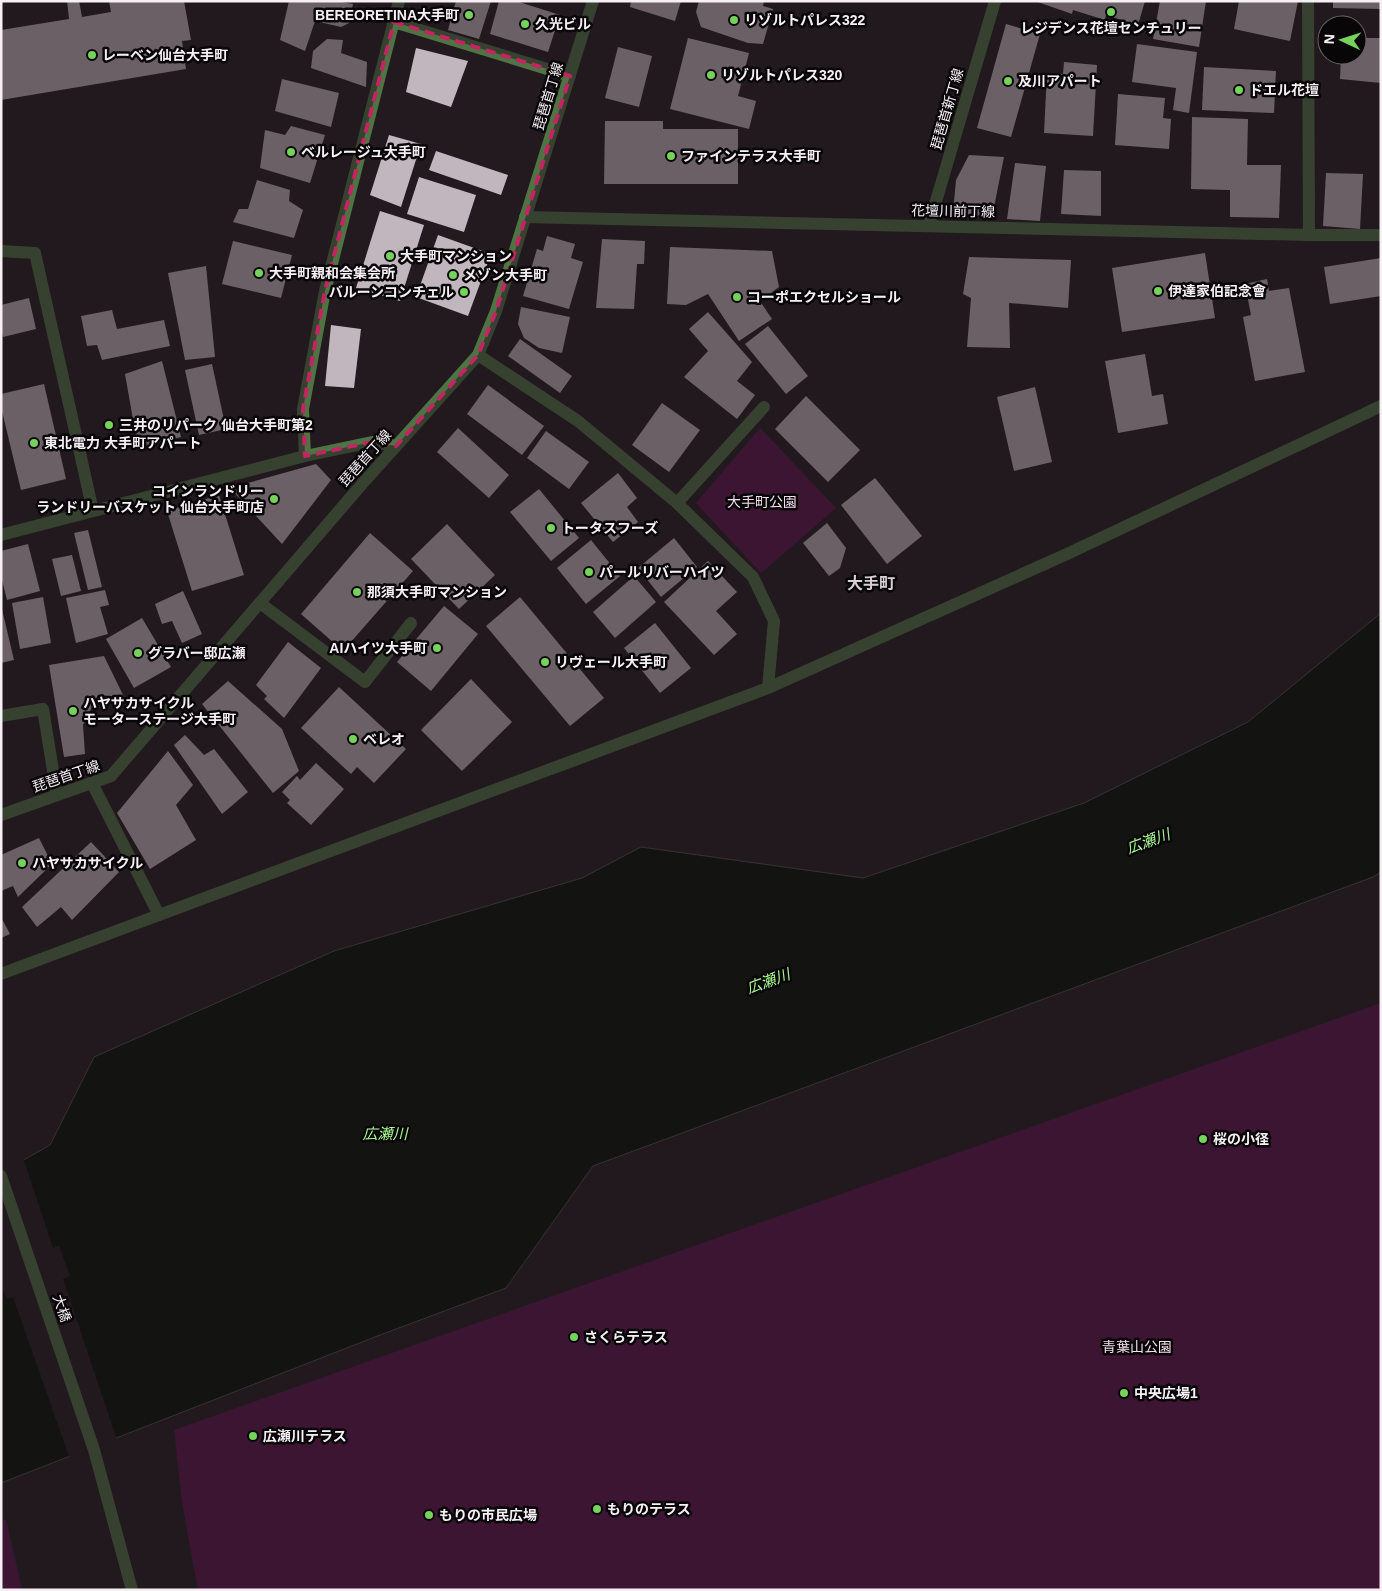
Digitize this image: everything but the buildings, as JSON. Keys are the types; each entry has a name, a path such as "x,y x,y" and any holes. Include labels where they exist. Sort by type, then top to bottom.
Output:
{"street":[{"path":"305,456 304,409 325,291 399,1"},
{"name":"琵琶首丁線","path":"1,815 111,776 396,446 478,354 496,312 593,1"},
{"name":"琵琶首新丁線","path":"929,225 995,1"},
{"path":"1308,2 1309,235"},
{"path":"394,22 570,76"},
{"name":"花壇川前丁線","path":"525,217 1309,235 1381,235"},
{"path":"1,250 36,253 93,511"},
{"path":"478,354 578,421 677,503 754,577 774,621 768,688"},
{"path":"1,974 768,688 1067,554 1381,406"},
{"path":"677,503 764,407"},
{"path":"1,535 305,456 372,442 396,446"},
{"path":"260,603 365,682 411,622"},
{"path":"1,716 43,709 57,795"},
{"path":"92,782 159,915"},
{"name":"大橋","path":"1,1176 94,1450 132,1590"}],"highlighted area":[{"path":"394,22 570,76 496,311 478,355 396,446 372,442 305,456 303,409 325,291"}],"green space":[{"name":"大手町公園","path":"760,428 836,508 761,573 696,503"},
{"name":"青葉山公園","path":"1381,1003 1381,1590 198,1590 182,1502 174,1430"},
{"path":"6,1519 22,1590 1,1590 1,1521"}],"water":[{"name":"広瀬川","path":"1381,613 1381,872 1373,877 593,1166 506,1288 380,1335 1,1483 1,1173 50,1145 94,1057 334,951 582,878 641,847 863,878 1084,803 1248,722"}],"pier":[{"path":"23,1158 53,1248 59,1246 70,1276 63,1279 117,1440 70,1459 13,1297 7,1299 1,1284 1,1170"}],"place":[{"name":"レジデンス花壇センチュリー","path":"1111,12"},
{"name":"BEREORETINA大手町","path":"469,15"},
{"name":"リゾルトパレス322","path":"734,20"},
{"name":"久光ビル","path":"525,24"},
{"name":"レーベン仙台大手町","path":"92,55"},
{"name":"リゾルトパレス320","path":"711,75"},
{"name":"及川アパート","path":"1008,81"},
{"name":"ドエル花壇","path":"1239,90"},
{"name":"ベルレージュ大手町","path":"291,152"},
{"name":"ファインテラス大手町","path":"671,156"},
{"name":"大手町マンション","path":"390,256"},
{"name":"大手町親和会集会所","path":"259,273"},
{"name":"メゾン大手町","path":"453,275"},
{"name":"伊達家伯記念會","path":"1158,291"},
{"name":"バルーンコンチェル","path":"464,292"},
{"name":"コーポエクセルショール","path":"737,297"},
{"name":"三井のリパーク 仙台大手町第2","path":"109,425"},
{"name":"東北電力 大手町アパート","path":"34,443"},
{"name":"コインランドリー ランドリーバスケット 仙台大手町店","path":"274,499"},
{"name":"トータスフーズ","path":"551,528"},
{"name":"パールリバーハイツ","path":"589,572"},
{"name":"那須大手町マンション","path":"357,592"},
{"name":"AIハイツ大手町","path":"437,648"},
{"name":"グラバー邸広瀬","path":"138,653"},
{"name":"リヴェール大手町","path":"545,662"},
{"name":"ハヤサカサイクル モーターステージ大手町","path":"73,711"},
{"name":"ベレオ","path":"353,739"},
{"name":"ハヤサカサイクル","path":"22,863"},
{"name":"桜の小径","path":"1203,1139"},
{"name":"さくらテラス","path":"574,1337"},
{"name":"中央広場1","path":"1124,1393"},
{"name":"広瀬川テラス","path":"253,1436"},
{"name":"もりのテラス","path":"597,1509"},
{"name":"もりの市民広場","path":"429,1515"}],"district":[{"name":"大手町","path":"871,583"}]}
